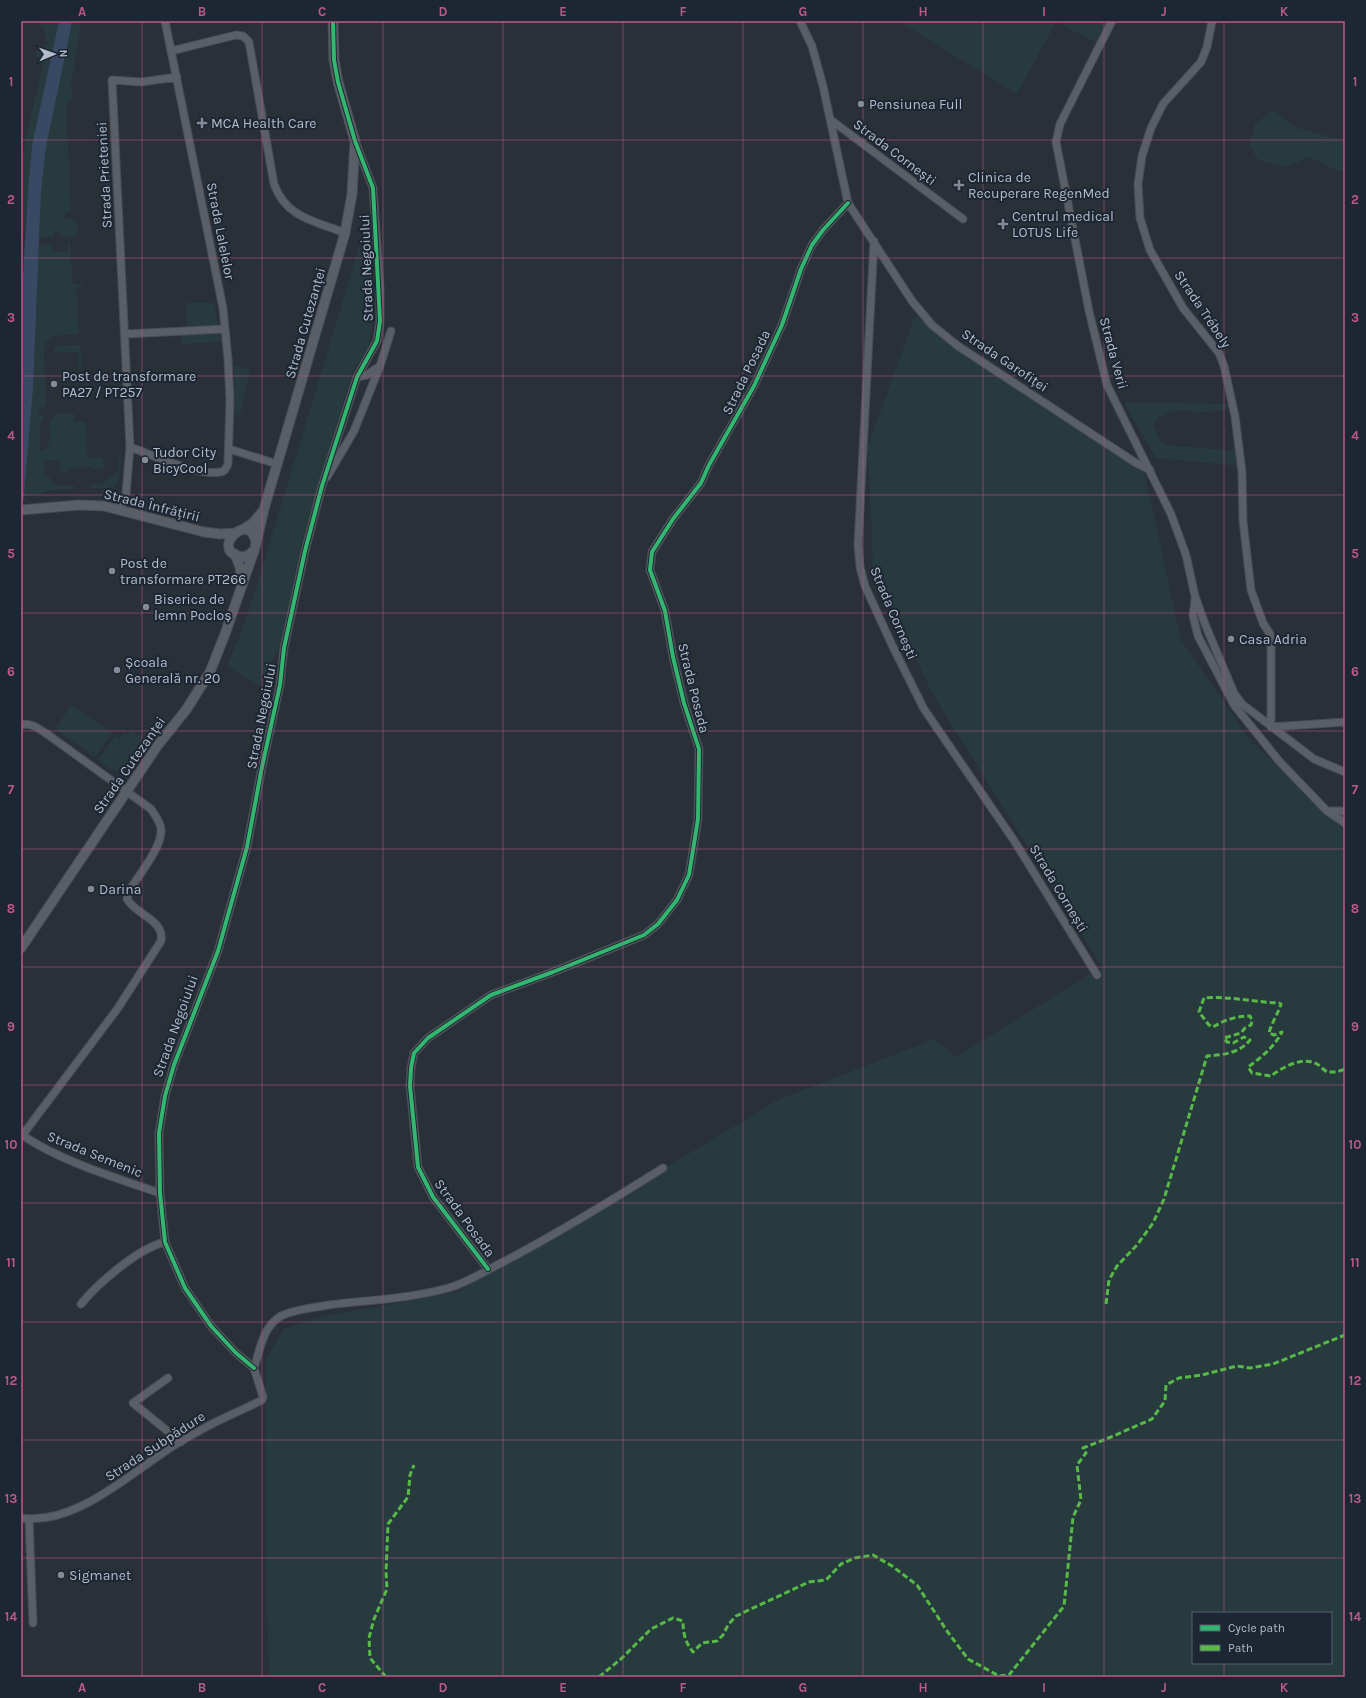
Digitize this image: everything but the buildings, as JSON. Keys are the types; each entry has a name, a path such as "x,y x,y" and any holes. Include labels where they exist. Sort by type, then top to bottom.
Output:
{"street":[{"name":"Strada Lalelelor","path":"130,447 192,469 221,472 226,470 228,464 230,400 223,308 166,21"},
{"name":"Strada Negoiului","path":"254,1368 236,1353 207,1320 185,1288 165,1242 160,1193 159,1133 165,1096 174,1065 218,951 247,847 262,767 280,685 284,648 305,551 322,484 357,377 377,341 380,321 373,188 355,141 338,82 334,60 333,21"},
{"name":"Strada Cornești","path":"800,21 812,46 831,120 848,203 874,241 858,545 860,567 865,586 924,709 1015,842 1097,975"},
{"name":"Strada Verii","path":"1112,21 1060,124 1056,142 1089,311 1106,385 1171,514 1186,554 1195,596 1234,693 1242,704 1271,726"},
{"name":"Strada Trébely","path":"1212,21 1207,47 1201,62 1163,104 1151,128 1142,156 1138,184 1140,218 1150,250 1184,308 1219,353 1228,379 1242,472 1243,521 1251,590 1263,623 1270,634 1271,641 1271,726"},
{"path":"171,52 236,35 243,36 250,42 274,184 278,195 285,206 298,215 345,233"},
{"name":"Strada Prieteniei","path":"121,509 126,493 130,447 112,80 141,82 177,77"},
{"name":"Strada Cornești","path":"831,120 963,219"},
{"name":"Strada Cutezanței","path":"21,948 158,745 186,710 210,672 225,634 255,547 264,509 345,233 352,194 355,165 355,141"},
{"name":"Strada Posada","path":"488,1270 433,1197 418,1167 410,1086 414,1052 428,1038 491,995 644,935 658,924 677,900 689,875 698,820 699,749 684,702 673,657 665,611 650,570 652,552 673,519 701,483 754,386 782,325 801,269 812,245 823,230 848,203"},
{"name":"Strada Garofiței","path":"874,241 912,301 932,325 958,346 1136,463 1150,470"},
{"path":"125,334 225,329"},
{"name":"Strada Negoiului","path":"322,484 354,431 380,366 391,331"},
{"path":"357,377 367,374 380,366"},
{"path":"229,449 277,464 274,494 259,548 248,577 241,588"},
{"name":"Strada Înfrățirii","path":"22,509 79,505 104,506 121,509 204,532 220,534 238,531"},
{"name":"Strada Cutezanței","path":"238,531 253,523 264,509"},
{"path":"238,531 246,531 253,536 255,547 247,556 238,556 232,551 230,539 238,531"},
{"name":"Strada Înfrățirii","path":"204,532 218,539 232,551"},
{"name":"Strada Cutezanței","path":"232,551 240,568 241,588"},
{"path":"1195,596 1193,616 1198,636 1231,698 1246,721 1279,761 1327,811 1345,823"},
{"path":"1271,726 1345,722"},
{"path":"21,725 36,726 151,810 158,819 161,830 158,845 129,891 127,899 130,906 159,927 163,934 161,941 118,1008 22,1136"},
{"path":"1271,726 1314,759 1345,772"},
{"path":"1327,811 1345,810"},
{"name":"Strada Semenic","path":"22,1136 49,1152 120,1180 160,1193"},
{"name":"Strada Posada","path":"254,1368 264,1334 272,1323 281,1316 294,1311 311,1308 410,1297 450,1288 488,1270 563,1230 662,1168"},
{"path":"81,1304 107,1278 139,1254 165,1242"},
{"name":"Strada Subpădure","path":"21,1518 29,1519 55,1516 89,1503 181,1442 222,1418 262,1400 263,1397 254,1368"},
{"path":"168,1378 133,1402 181,1442"},
{"path":"29,1519 33,1623"}],"green space":[{"path":"40,21 59,21 32,145 24,237 21,237 21,160 43,64 35,54 48,42 43,37 47,33 38,23"},
{"path":"71,21 80,21 80,29 73,74 71,77 72,100 66,103 71,212 65,212 65,219 71,219 77,223 77,236 60,237 60,231 54,231 54,237 39,237 41,192 46,147"},
{"path":"898,21 1107,21 1096,42 1056,22 1017,94"},
{"path":"1273,110 1295,127 1337,139 1345,143 1345,172 1338,171 1310,157 1286,167 1258,160 1249,144 1255,124"},
{"path":"68,243 70,243 73,284 80,284 84,287 76,287 79,334 52,336 45,343 46,407 40,407 39,416 45,416 40,424 40,449 43,451 48,445 50,438 49,423 56,414 74,414 75,422 86,421 87,458 103,457 104,467 101,469 94,469 93,467 70,468 70,471 62,472 59,470 60,460 44,461 45,474 58,486 74,486 74,489 43,491 39,495 24,496 33,389 39,245 52,244 53,252 68,251"},
{"path":"359,247 371,251 374,315 368,348 352,373 302,540 280,646 259,686 227,666 242,631 255,592"},
{"path":"186,303 214,303 218,325 187,326"},
{"path":"915,316 1144,470 1181,640 1252,743 1345,824 1345,1677 269,1677 266,1568 266,1359 284,1329 315,1318 458,1292 778,1100 934,1039 956,1057 1102,967 932,693 873,566 868,446"},
{"path":"220,334 221,342 181,344 181,335"},
{"path":"80,345 82,367 79,370 78,352 53,353 56,346"},
{"path":"236,366 250,370 240,415 235,415 234,368"},
{"path":"1127,402 1229,404 1226,410 1195,413 1185,410 1172,412 1158,418 1153,425 1159,438 1165,445 1235,451 1239,453 1241,466 1156,458 1125,405"},
{"path":"118,457 120,457 120,470 117,485 112,488 90,488 90,485 102,484 119,470"},
{"path":"71,705 112,733 95,757 55,729"},
{"path":"132,730 143,738 121,770 113,771 98,760 115,736 120,739 124,732 128,735"}],"water":[{"path":"59,21 71,21 71,27 46,147 41,192 33,389 24,496 21,514 21,310 28,190 32,145"}],"marked path":[{"path":"1106,1304 1109,1280 1117,1266 1137,1245 1153,1223 1164,1199 1207,1056 1236,1051 1250,1040 1244,1037 1233,1043 1227,1042 1224,1038 1241,1033 1245,1028 1251,1025 1252,1020 1250,1016 1231,1019 1213,1027 1209,1025 1199,1012 1204,998 1232,998 1281,1004 1269,1033 1274,1035 1282,1032 1267,1051 1248,1067 1252,1073 1271,1076 1287,1066 1305,1061 1317,1064 1327,1072 1337,1072 1345,1069"},
{"path":"599,1677 622,1658 651,1629 673,1618 683,1621 685,1637 693,1652 702,1643 717,1641 736,1616 809,1582 826,1580 841,1564 855,1558 873,1555 892,1566 917,1585 947,1631 968,1659 999,1676 1009,1675 1064,1606 1073,1517 1081,1500 1077,1465 1086,1453 1083,1448 1152,1419 1165,1401 1166,1385 1179,1378 1202,1375 1237,1366 1250,1368 1273,1364 1345,1335"},
{"path":"386,1677 370,1658 369,1638 374,1619 387,1589 386,1572 388,1524 408,1497 410,1475 414,1465"}],"cycle path":[{"path":"254,1368 236,1353 211,1326 185,1288 165,1242 160,1193 159,1133 165,1096 174,1065 218,951 247,847 262,767 280,685 284,648 305,551 322,486 357,377 377,341 380,321 373,188 355,141 338,82 334,60 333,21"},
{"path":"488,1269 433,1197 418,1167 410,1086 414,1053 428,1038 491,995 553,972 644,935 658,924 677,900 689,875 698,819 699,749 684,703 673,657 665,611 650,570 652,552 673,519 701,483 709,465 754,386 782,325 801,269 812,245 823,230 848,203"}],"place":[{"name":"Pensiunea Full","path":"861,104"},
{"name":"MCA Health Care","path":"202,123"},
{"name":"Clinica de Recuperare RegenMed","path":"959,185"},
{"name":"Centrul medical LOTUS Life","path":"1003,224"},
{"name":"Post de transformare PA27 / PT257","path":"54,384"},
{"name":"Tudor City BicyCool","path":"145,460"},
{"name":"Post de transformare PT266","path":"112,571"},
{"name":"Biserica de lemn Pocloș","path":"146,607"},
{"name":"Casa Adria","path":"1231,639"},
{"name":"Școala Generală nr. 20","path":"117,670"},
{"name":"Darina","path":"91,889"},
{"name":"Sigmanet","path":"61,1575"}]}
